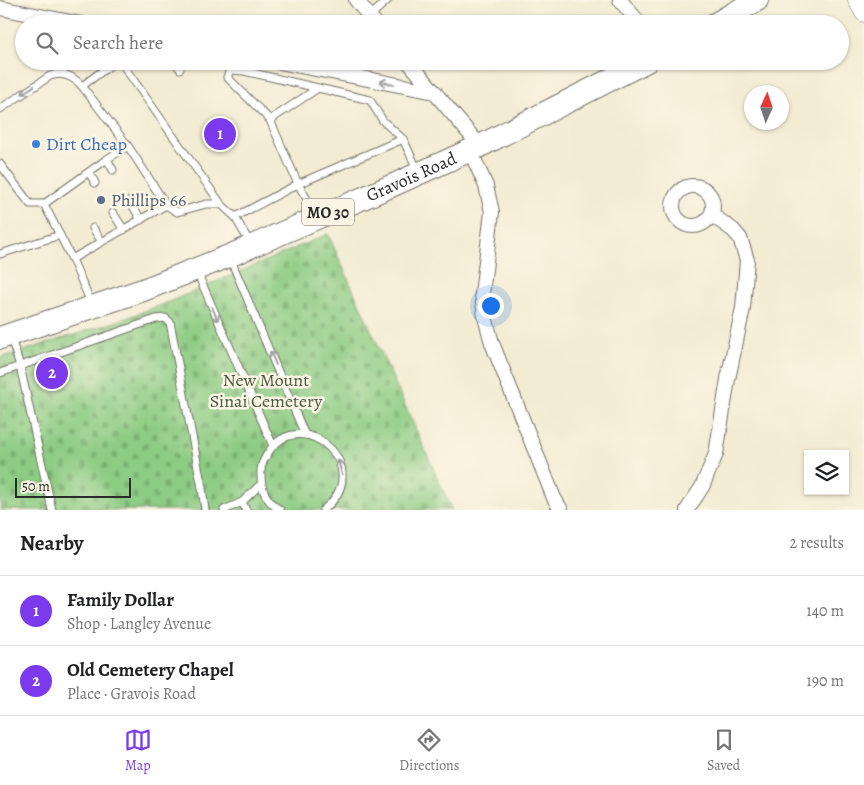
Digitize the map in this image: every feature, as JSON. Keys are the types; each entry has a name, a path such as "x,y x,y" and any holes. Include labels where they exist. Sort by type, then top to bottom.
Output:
{"main road":[{"path":"731,15 757,0"},
{"name":"Gravois Road","path":"5,336 94,308 229,256 475,148 629,70"}],"street":[{"path":"356,0 369,15"},
{"path":"620,0 632,15"},
{"path":"857,0 864,12"},
{"path":"0,8 35,15"},
{"path":"321,70 435,92"},
{"path":"416,70 435,92 475,148 492,212 482,294 485,317 492,342 519,413 554,498 561,510"},
{"path":"686,510 702,487 716,454 728,379 743,308 747,260 740,238 733,230 712,214"}],"lane":[{"path":"377,15 388,0"},
{"path":"82,86 104,70"},
{"path":"126,70 221,204 235,217 252,246"},
{"path":"317,216 298,184 270,120 227,77 230,70 244,71 370,100 383,121 403,139 419,173"},
{"path":"0,109 57,73 75,78 128,146 166,205 177,212 206,204 221,204"},
{"path":"270,120 318,88"},
{"path":"235,217 298,184 403,139"},
{"path":"0,164 30,204 44,204 128,146"},
{"path":"107,159 113,170"},
{"path":"88,172 95,183"},
{"path":"130,201 141,220"},
{"path":"44,204 94,308"},
{"path":"72,259 166,205"},
{"path":"113,213 124,230"},
{"path":"93,228 102,242"},
{"path":"0,254 60,235"},
{"path":"229,256 305,435"},
{"path":"196,269 272,446"},
{"path":"0,373 165,318 170,322 205,510"},
{"path":"5,336 20,366 52,510"},
{"path":"280,510 274,507 266,496 261,484 260,470 264,457 272,446 284,439 305,435 323,441 334,450 340,462 342,475 340,489 334,500 324,510"},
{"path":"224,510 242,502 261,484"},
{"path":"242,502 246,510"}],"green space":[{"name":"New Mount Sinai Cemetery","path":"328,234 452,510 0,510 0,358 121,320 171,301"}],"place":[{"name":"Family Dollar","path":"220,134"},
{"name":"Dirt Cheap","path":"36,144"},
{"name":"Phillips 66","path":"101,200"},
{"name":"Old Cemetery Chapel","path":"52,373"}]}
